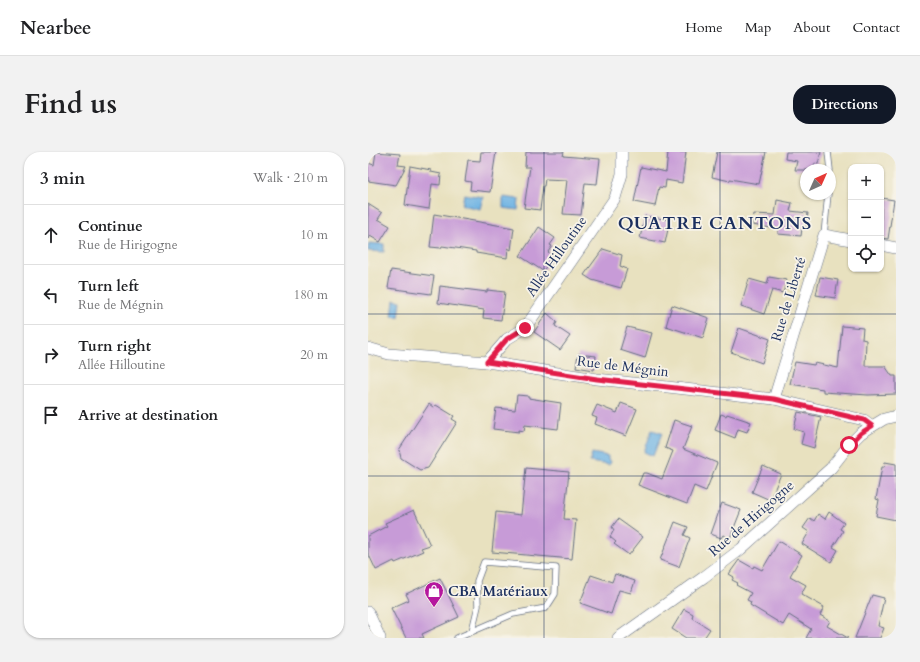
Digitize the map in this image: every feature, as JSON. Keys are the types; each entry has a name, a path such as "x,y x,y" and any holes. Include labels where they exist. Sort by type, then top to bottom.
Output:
{"street":[{"name":"Allée Hilloutine","path":"487,362 507,339 525,328 616,198 622,174 622,152"},
{"path":"824,235 848,239"},
{"name":"Rue de Liberté","path":"774,399 824,235"},
{"path":"884,246 896,248"},
{"name":"Rue de Mégnin","path":"368,348 389,354 487,362 597,379 774,399 864,420 872,426"},
{"name":"Rue de Hirigogne","path":"618,638 704,578 741,549 831,468 849,445 861,433 884,419 896,416"},
{"path":"368,612 380,638"}],"lane":[{"path":"828,152 829,164"},
{"path":"824,235 827,200"},
{"path":"457,638 513,614 546,608 555,594 556,568 484,562 478,581 478,606 472,631"}],"water":[{"path":"464,194 483,197 480,209 462,205"},
{"path":"503,197 519,199 518,210 503,208"},
{"path":"369,243 384,244 384,252 368,251"},
{"path":"394,300 401,301 399,317 392,316"},
{"path":"652,430 662,433 653,456 644,452"},
{"path":"592,453 608,456 608,460 610,461 609,465 590,462"}],"building":[{"path":"376,152 400,154 398,165 406,166 396,185 368,181 368,163 374,165"},
{"path":"481,152 496,152 490,192 470,190 471,182 465,181 468,160 480,161"},
{"path":"526,152 564,152 563,156 600,159 597,184 585,183 581,215 563,214 567,180 545,179 540,210 524,208 530,167 525,167"},
{"path":"668,152 686,152 682,183 666,180 665,188 659,187 655,206 634,202 641,167 666,172"},
{"path":"717,152 766,152 759,184 730,179 730,181 712,177"},
{"path":"786,152 821,152 818,164 800,164 800,170 795,170 797,161 785,159"},
{"path":"410,166 431,170 431,172 441,174 440,185 432,184 429,209 405,205"},
{"path":"884,198 894,200 888,239 884,238"},
{"path":"777,200 792,203 790,211 808,213 806,229 802,228 801,236 778,234 778,229 752,225 754,214 775,215"},
{"path":"368,204 382,213 378,219 390,226 380,242 370,236 368,239"},
{"path":"434,214 514,228 511,250 508,248 507,258 476,253 476,251 442,246 441,248 430,247"},
{"path":"645,216 670,220 665,243 640,238"},
{"path":"539,227 555,238 550,245 552,246 548,252 553,256 543,271 520,256"},
{"path":"603,249 622,255 620,266 627,269 621,288 592,280 584,275"},
{"path":"391,270 434,276 431,294 388,288"},
{"path":"769,277 787,280 783,293 772,290 764,314 741,306 749,279 767,284"},
{"path":"820,277 838,280 835,298 816,295"},
{"path":"440,286 487,292 487,290 505,292 501,320 483,318 484,310 438,303"},
{"path":"672,305 709,318 703,338 666,326"},
{"path":"547,313 557,322 555,326 570,336 560,350 534,332"},
{"path":"842,326 863,328 862,339 866,340 865,366 885,366 892,376 896,376 896,394 868,395 823,392 823,389 790,384 795,362 814,365 815,363 838,368"},
{"path":"627,327 652,333 645,358 620,350"},
{"path":"739,328 770,339 762,363 731,352"},
{"path":"578,354 596,356 594,370 576,367"},
{"path":"517,395 561,403 558,429 525,425 524,431 519,430 519,432 493,429 496,408 515,410"},
{"path":"621,403 637,409 626,436 595,424 597,418 592,416 597,405 617,413"},
{"path":"429,404 433,407 436,405 454,416 452,419 457,422 428,468 420,470 401,458 399,450"},
{"path":"798,412 821,417 814,448 801,444 804,432 794,429"},
{"path":"721,414 726,416 727,414 751,422 747,432 738,429 735,438 715,430"},
{"path":"674,420 692,426 683,449 717,463 706,491 694,486 687,504 638,485 643,473 647,473 662,479 673,451 665,448"},
{"path":"885,462 896,464 896,520 876,516 879,500 876,499 882,467 884,467"},
{"path":"763,466 781,474 770,500 752,492"},
{"path":"526,468 569,472 564,519 576,520 572,559 492,552 496,512 521,515"},
{"path":"722,503 741,510 730,538 723,535 721,538 711,534"},
{"path":"414,510 430,545 421,548 423,551 395,563 394,561 376,570 368,553 368,536 387,526 385,523"},
{"path":"829,512 844,523 840,529 843,531 833,547 838,550 831,562 802,544 809,532 803,528 810,518 814,521 818,514 825,519"},
{"path":"618,519 643,537 629,555 614,544 616,542 610,537 614,530 612,527"},
{"path":"675,522 688,527 684,535 690,538 679,567 660,560"},
{"path":"779,541 802,555 790,576 806,585 801,594 824,607 820,615 830,621 827,626 848,638 806,638 811,629 789,615 783,625 750,605 751,602 747,600 751,593 736,585 738,583 732,580 734,577 729,574 739,560 753,568 754,566 762,570"},
{"path":"615,574 635,581 631,593 619,590 611,614 580,603 591,575 612,582"},
{"path":"440,578 459,617 422,634 424,638 406,638 391,608 409,600 406,594"},
{"path":"872,595 884,598 878,626 884,628 880,638 855,638"},
{"path":"684,609 693,614 692,618 710,629 704,638 686,638 672,629"}],"place":[{"name":"CBA Matériaux","path":"434,608"}],"district":[{"name":"QUATRE CANTONS","path":"715,223"}],"route":[{"path":"525,328 507,339 487,362 597,379 774,399 864,420 872,426 861,433 849,445"}]}
